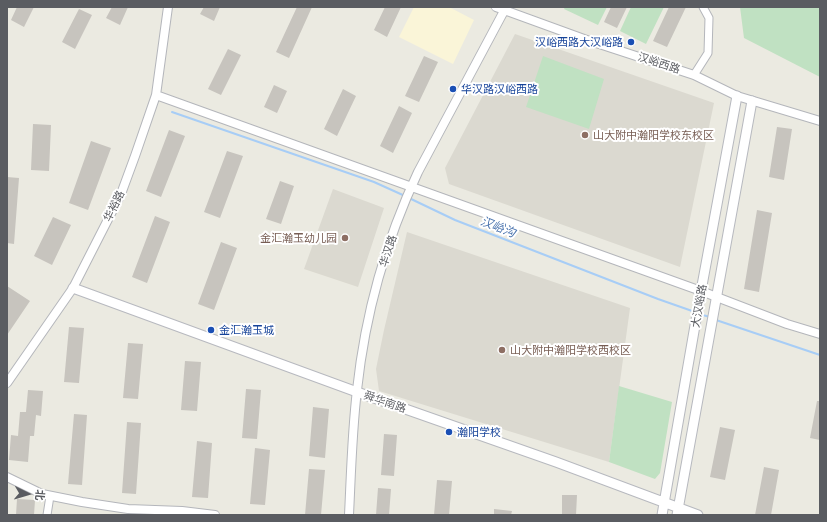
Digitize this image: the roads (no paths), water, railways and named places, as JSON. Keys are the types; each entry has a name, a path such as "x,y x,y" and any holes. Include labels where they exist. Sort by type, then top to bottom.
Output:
{"main road":[{"name":"大汉峪路","path":"662,515 737,96"},
{"name":"大汉峪路","path":"677,512 752,101"},
{"name":"舜华南路","path":"73,288 356,392 556,462 664,502 677,512 698,515"}],"street":[{"name":"华裕路","path":"7,383 73,288 121,194 156,95 168,7"},
{"name":"汉峪西路","path":"496,7 694,75 737,96 820,121"},
{"path":"694,75 708,53 709,18 703,7"},
{"name":"华汉路","path":"349,515 356,392 368,318 388,246 408,194 504,10"},
{"path":"156,95 408,194 701,291 787,324 820,334"},
{"path":"7,477 42,494 50,496 128,509 215,515"},
{"path":"47,515 50,496"}],"waterway":[{"name":"汉峪沟","path":"172,112 374,182 405,196"},
{"name":"汉峪沟","path":"409,198 455,220 695,312"},
{"name":"汉峪沟","path":"699,314 710,317"},
{"name":"汉峪沟","path":"716,320 820,355"}],"place":[{"name":"汉峪西路大汉峪路","path":"631,42"},
{"name":"华汉路汉峪西路","path":"453,89"},
{"name":"山大附中瀚阳学校东校区","path":"585,135"},
{"name":"金汇瀚玉幼儿园","path":"345,238"},
{"name":"金汇瀚玉城","path":"211,330"},
{"name":"山大附中瀚阳学校西校区","path":"502,350"},
{"name":"瀚阳学校","path":"449,432"}]}
